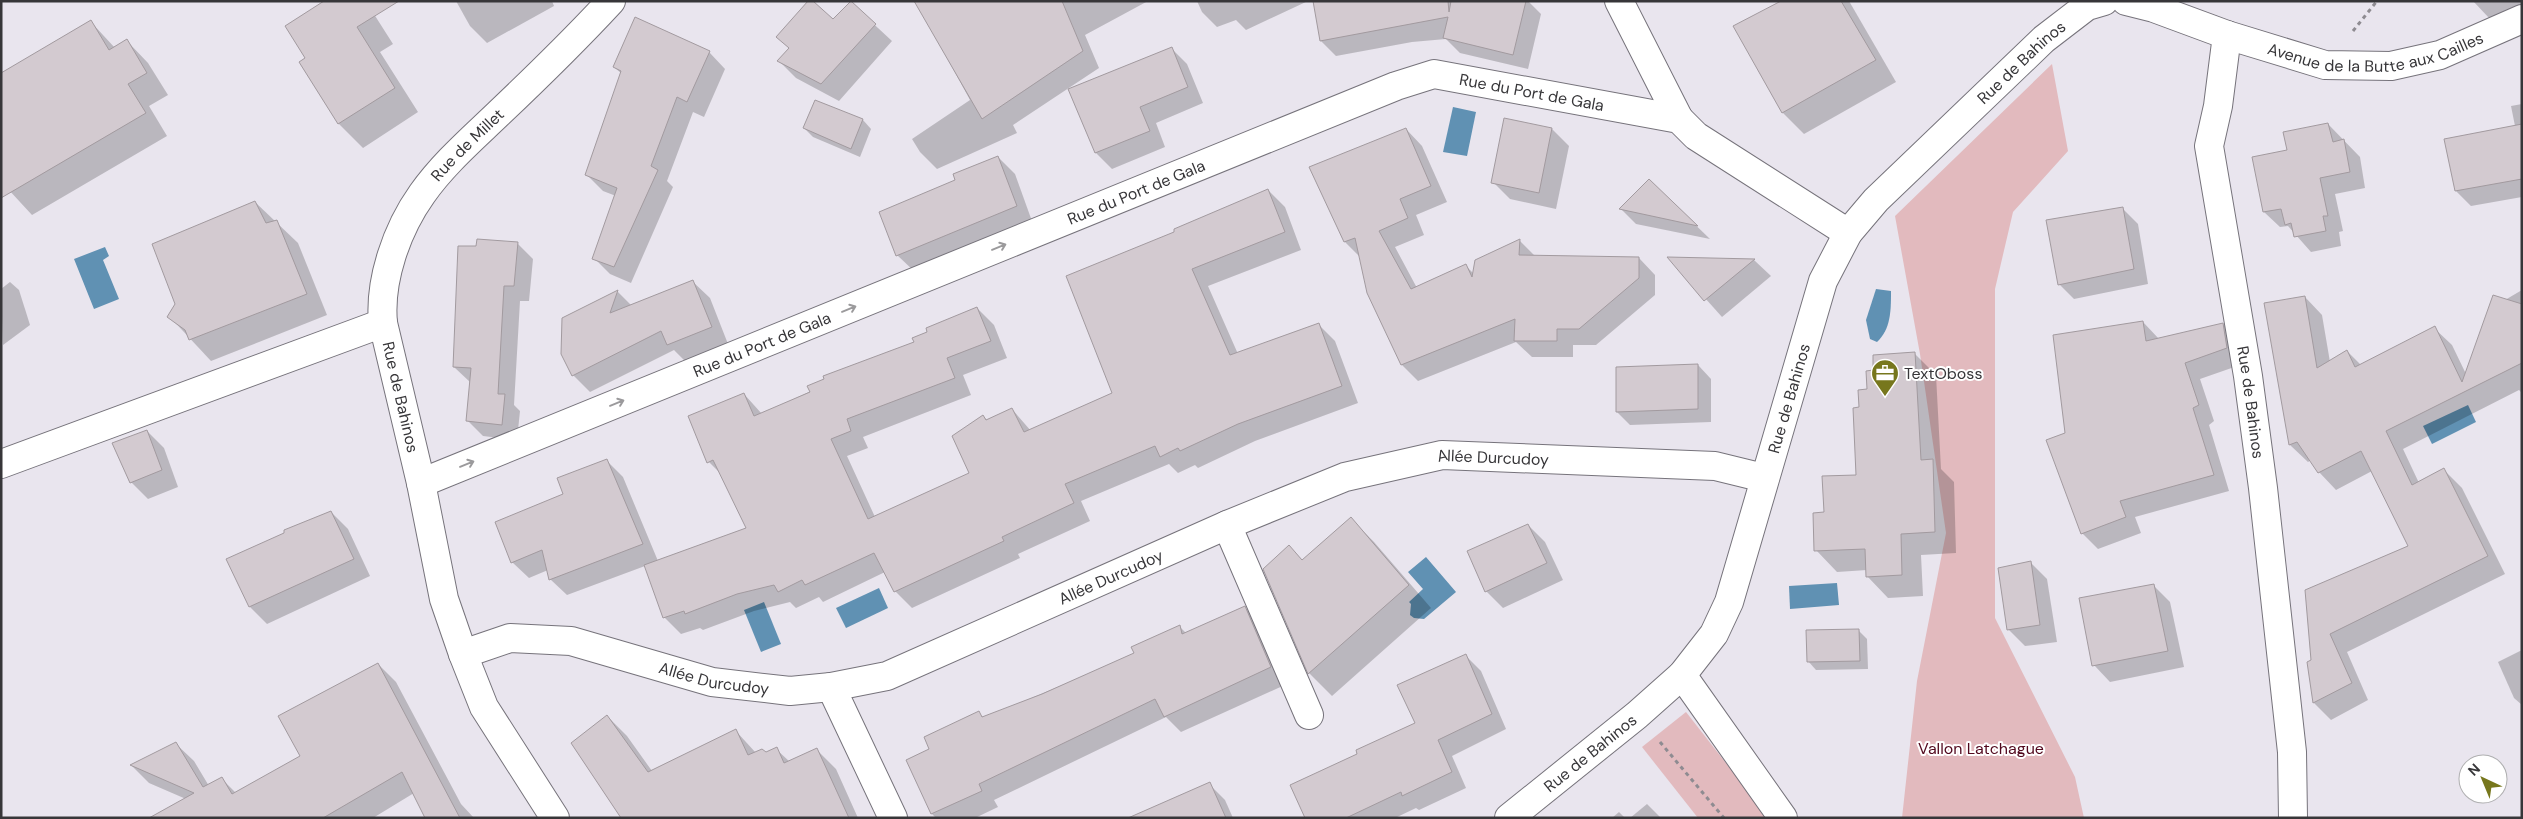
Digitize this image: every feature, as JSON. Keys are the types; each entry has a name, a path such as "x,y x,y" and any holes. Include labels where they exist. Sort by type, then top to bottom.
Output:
{"street":[{"name":"Rue de Millet","path":"383,322 382,306 388,271 399,237 422,194 459,152 573,42 611,1"},
{"path":"1619,1 1679,120 1696,136 1848,233"},
{"name":"Rue de Bahinos","path":"1509,818 1637,715 1682,675 1714,634 1729,602 1823,281 1848,233 1876,200 2044,39 2087,6 2104,1"},
{"path":"2126,1 2154,8 2227,35"},
{"name":"Avenue de la Butte aux Cailles","path":"2227,35 2325,65 2390,66 2440,55 2522,19"},
{"name":"Rue de Bahinos","path":"2227,35 2218,106 2209,146 2248,376 2263,488 2292,752 2293,818"},
{"name":"Rue du Port de Gala","path":"421,483 1396,86 1434,74 1679,120"},
{"name":"Rue de Bahinos","path":"1,464 383,322 421,483 444,599 463,654 484,707 555,818"},
{"name":"Allée Durcudoy","path":"463,654 510,638 571,641 712,682 790,691 831,687 887,676 1227,525 1345,477 1442,456 1715,466 1764,478"},
{"path":"1227,525 1309,715"},
{"path":"1682,675 1783,818"},
{"path":"831,687 893,818"}],"path":[{"path":"1657,738 1724,818"}],"green space":[{"name":"Vallon Latchague","path":"2052,64 2068,151 2013,212 1995,289 1995,618 2075,777 2084,818 1902,818 1917,681 1946,533 1920,354 1895,216"},
{"path":"1686,712 1769,818 1698,818 1642,747"}],"water":[{"path":"1453,107 1476,112 1467,156 1443,152"},
{"path":"105,247 109,256 103,260 119,299 94,309 74,259"},
{"path":"1876,289 1891,291 1888,325 1877,342 1870,339 1866,320"},
{"path":"2468,405 2476,422 2432,444 2423,426"},
{"path":"1426,557 1456,592 1424,619 1414,618 1410,615 1411,604 1409,602 1423,589 1408,572"},
{"path":"1837,583 1839,605 1790,609 1789,586"},
{"path":"879,588 888,608 846,628 836,608"},
{"path":"764,602 781,644 761,652 744,610"}],"building":[{"path":"324,1 399,1 357,27 395,88 338,124 299,62 305,58 285,26"},
{"path":"808,1 813,1 833,19 851,1 876,24 821,84 777,61 789,48 776,37"},
{"path":"914,1 1062,1 1083,51 982,119"},
{"path":"1313,1 1448,1 1449,12 1451,1 1526,1 1513,55 1443,38 1448,17 1320,41"},
{"path":"1781,1 1841,1 1876,60 1782,113 1733,26"},
{"path":"635,17 710,51 687,102 677,97 651,166 658,170 614,267 592,259 617,188 585,175 621,71 613,67"},
{"path":"91,20 109,50 127,39 147,73 128,84 146,113 1,198 1,73"},
{"path":"1172,47 1188,87 1140,107 1150,131 1095,153 1068,89"},
{"path":"815,100 863,119 851,149 803,128"},
{"path":"1504,118 1552,128 1539,193 1491,183"},
{"path":"2328,123 2333,142 2344,139 2350,172 2320,178 2328,216 2323,216 2326,231 2294,237 2291,223 2285,225 2281,209 2263,212 2252,157 2287,150 2283,132"},
{"path":"2522,124 2522,179 2455,191 2444,139"},
{"path":"1406,128 1431,186 1400,199 1408,218 1379,231 1411,289 1466,264 1472,277 1475,260 1520,239 1519,255 1639,257 1639,278 1579,329 1557,329 1557,341 1514,341 1515,319 1401,365 1367,293 1355,238 1344,242 1309,167"},
{"path":"998,156 1017,206 896,256 879,212 955,180 953,174"},
{"path":"1649,179 1698,226 1619,209"},
{"path":"1268,189 1285,232 1192,269 1230,355 1319,323 1342,386 1238,424 1180,451 1178,448 1160,457 1155,446 1065,484 1074,503 1002,537 1004,541 894,592 874,553 805,585 802,580 778,592 774,585 737,594 685,614 684,611 663,618 644,565 746,528 713,460 707,463 688,416 744,393 754,416 810,392 807,386 824,379 823,376 914,342 912,338 927,332 926,328 977,307 991,341 947,358 955,378 847,419 851,431 831,439 868,519 969,473 952,436 983,415 986,420 1012,408 1024,432 1112,393 1066,276 1174,232 1174,229"},
{"path":"255,201 266,223 277,220 307,294 189,340 185,330 167,317 175,304 152,244"},
{"path":"2123,207 2134,269 2058,285 2046,220"},
{"path":"477,239 518,242 514,286 504,286 498,394 505,394 502,425 466,421 471,368 453,367 458,246 476,246"},
{"path":"1667,257 1755,259 1704,301"},
{"path":"693,280 712,327 667,345 661,331 572,376 561,354 562,318 618,290 610,313"},
{"path":"2493,295 2522,304 2522,363 2386,431 2412,485 2444,468 2488,556 2330,634 2352,683 2313,703 2307,662 2311,660 2305,590 2408,546 2361,451 2318,473 2297,442 2289,445 2264,303 2305,296 2317,368 2347,350 2355,367 2435,326 2462,382"},
{"path":"2143,321 2146,341 2223,323 2227,348 2185,363 2199,405 2193,408 2214,475 2120,501 2126,517 2081,534 2046,440 2065,433 2053,335"},
{"path":"1915,352 1921,460 1933,459 1935,532 1901,534 1902,575 1866,577 1865,549 1814,551 1813,513 1824,512 1822,476 1856,475 1853,408 1859,407 1858,390 1867,389 1866,371 1873,370 1873,355"},
{"path":"1698,364 1698,409 1616,412 1616,367"},
{"path":"147,430 162,470 130,483 112,443"},
{"path":"607,459 643,544 549,580 542,550 511,563 495,522 563,494 557,478"},
{"path":"331,511 354,559 249,607 226,559 284,533 284,530"},
{"path":"1351,517 1409,585 1308,674 1263,569 1289,545 1302,560"},
{"path":"1528,524 1547,563 1485,592 1467,551"},
{"path":"2031,561 2040,625 2007,630 1998,568"},
{"path":"2154,584 2168,651 2092,666 2079,598"},
{"path":"1245,606 1271,667 1164,717 1155,699 979,784 982,791 931,814 906,760 929,749 924,737 979,711 982,717 1042,694 1134,653 1131,647 1180,625 1182,634"},
{"path":"1859,629 1860,661 1807,662 1806,630"},
{"path":"1466,654 1492,714 1438,740 1452,772 1402,796 1401,792 1346,818 1305,818 1290,785 1357,754 1356,750 1415,723 1397,685"},
{"path":"378,663 460,818 425,818 402,772 323,818 149,818 194,793 130,765 176,742 203,787 222,777 232,794 300,756 278,716"},
{"path":"607,715 648,772 736,729 748,755 762,749 766,752 777,747 784,763 817,748 849,818 621,818 571,743"},
{"path":"1210,782 1226,818 1128,818"}],"place":[{"name":"TextOboss","path":"1885,397"}]}
